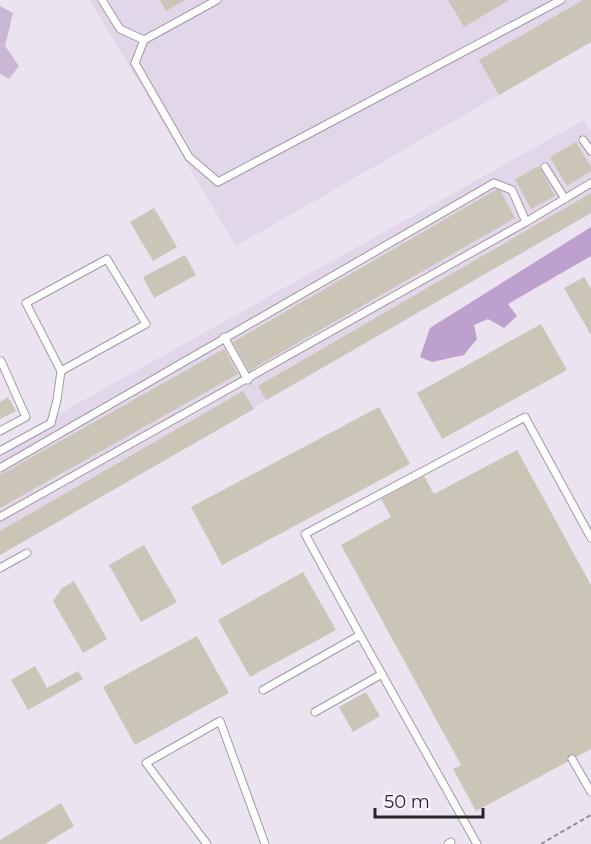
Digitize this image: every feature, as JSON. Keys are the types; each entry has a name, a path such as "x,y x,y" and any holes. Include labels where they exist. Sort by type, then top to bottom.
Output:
{"lane":[{"path":"102,0 120,29 144,40"},
{"path":"217,0 144,40 135,63 189,157 218,182 561,0"},
{"path":"583,140 591,151"},
{"path":"545,167 565,199"},
{"path":"0,468 494,183 512,190 526,222"},
{"path":"0,517 248,380 591,183"},
{"path":"0,452 51,423 57,400 61,371 26,303 107,258 146,324 61,371"},
{"path":"225,337 248,380"},
{"path":"0,362 26,417 0,431"},
{"path":"477,844 305,534 525,417 591,538"},
{"path":"0,568 27,553"},
{"path":"263,690 360,635"},
{"path":"315,712 382,674"},
{"path":"207,844 146,763 219,721 266,844"},
{"path":"572,759 591,792"}],"path":[{"path":"541,844 591,815"}],"shaded area":[{"path":"90,0 591,0 591,42 236,246"},
{"path":"0,6 13,13 5,46 19,66 9,79 0,74"},
{"path":"584,120 591,131 591,213 0,555 0,447"},
{"path":"591,227 591,256 508,304 517,316 504,328 488,319 474,325 477,339 464,355 432,362 420,357 430,328"}],"building":[{"path":"160,0 185,0 166,11"},
{"path":"448,0 509,0 464,27"},
{"path":"583,0 591,0 591,42 499,95 479,60"},
{"path":"576,142 591,167 591,171 567,186 550,157"},
{"path":"539,166 555,196 531,209 515,179"},
{"path":"499,188 515,218 249,371 233,342"},
{"path":"591,193 591,213 266,400 258,386"},
{"path":"154,208 177,247 153,261 130,222"},
{"path":"185,255 196,275 154,298 143,277"},
{"path":"584,277 591,289 591,335 564,288"},
{"path":"541,324 567,370 442,439 417,393"},
{"path":"224,349 238,374 0,508 0,475"},
{"path":"243,391 254,409 0,555 0,531"},
{"path":"8,397 16,411 0,419 0,402"},
{"path":"379,407 410,464 222,565 191,507"},
{"path":"517,450 591,585 591,749 476,811 453,769 461,765 341,545 391,517 381,499 424,476 434,494"},
{"path":"144,545 177,602 141,622 109,565"},
{"path":"303,572 336,630 250,677 218,620"},
{"path":"74,581 107,639 83,653 53,601 62,588"},
{"path":"197,636 229,693 135,745 103,687"},
{"path":"35,666 47,688 78,671 83,679 28,710 11,680"},
{"path":"366,692 380,716 353,732 339,707"},
{"path":"61,803 74,826 45,844 0,844 0,840"}]}
